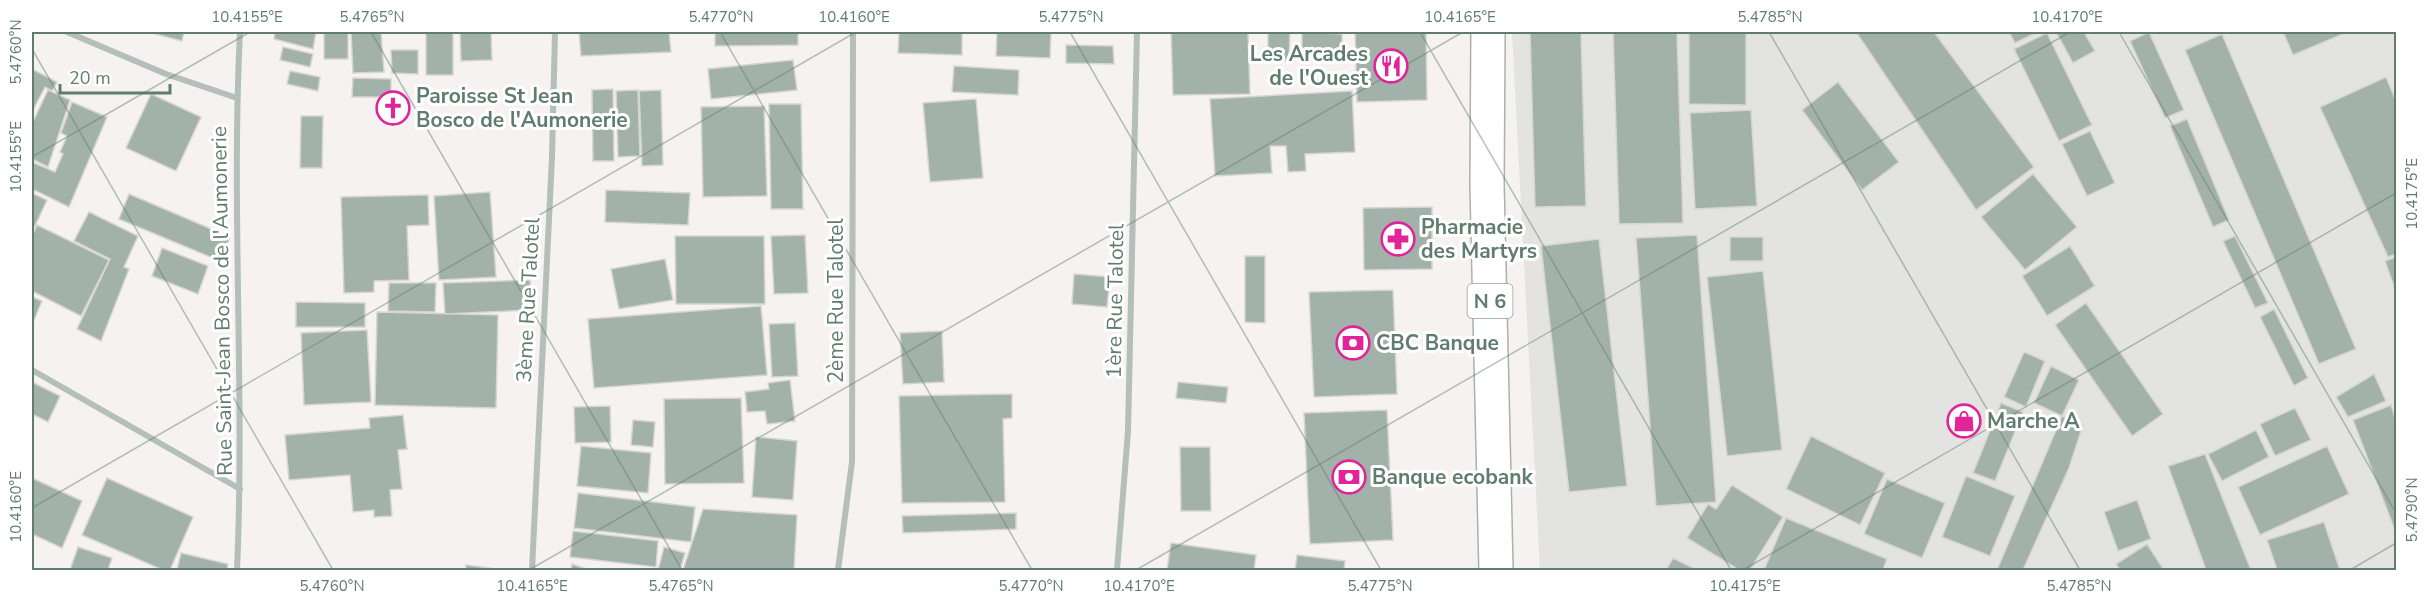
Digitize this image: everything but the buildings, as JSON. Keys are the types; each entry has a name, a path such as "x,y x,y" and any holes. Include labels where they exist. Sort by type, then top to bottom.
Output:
{"highway":[{"name":"N 6","path":"1488,32 1487,184 1496,570"}],"street":[{"path":"67,32 166,74 237,98"},
{"name":"Rue Saint-Jean Bosco de l'Aumonerie","path":"237,570 240,489 237,98 240,32"},
{"name":"3ème Rue Talotel","path":"532,570 552,157 555,32"},
{"name":"2ème Rue Talotel","path":"838,570 852,462 853,32"},
{"name":"1ère Rue Talotel","path":"1117,570 1128,431 1137,32"},
{"path":"32,370 240,489"}],"shaded area":[{"name":"Marche A","path":"1512,32 2396,32 2396,570 1540,570"}],"place":[{"name":"Les Arcades de l'Ouest","path":"1391,66"},
{"name":"Paroisse St Jean Bosco de l'Aumonerie","path":"393,108"},
{"name":"Pharmacie des Martyrs","path":"1398,239"},
{"name":"CBC Banque","path":"1353,343"},
{"name":"Marche A","path":"1964,421"},
{"name":"Banque ecobank","path":"1349,477"}]}
